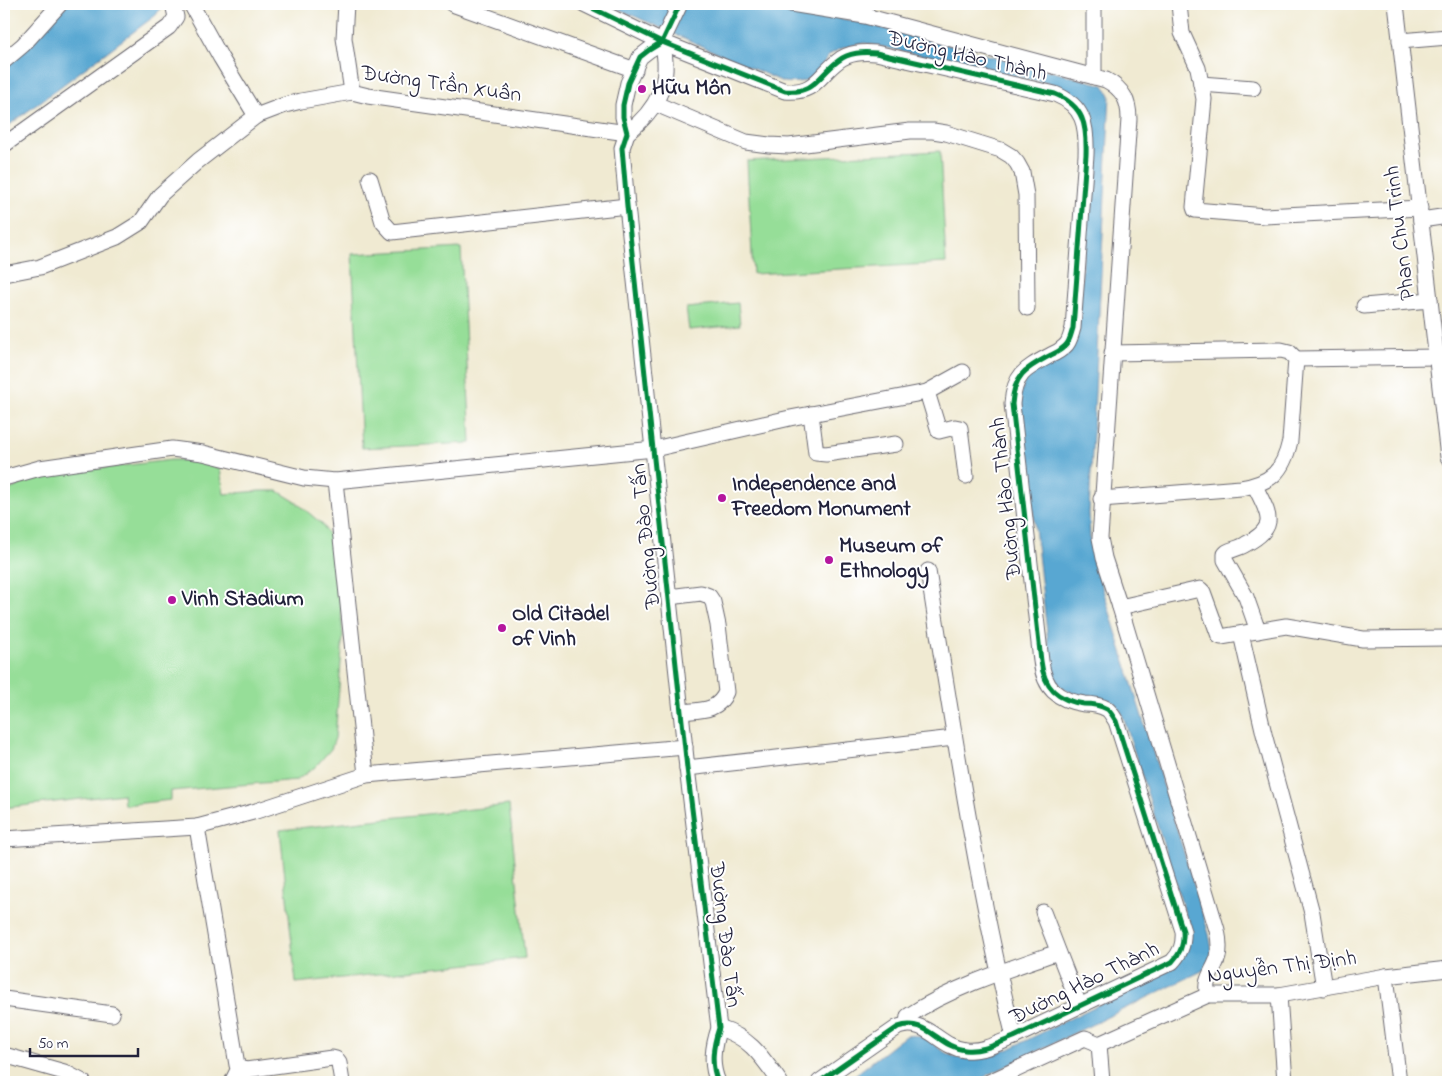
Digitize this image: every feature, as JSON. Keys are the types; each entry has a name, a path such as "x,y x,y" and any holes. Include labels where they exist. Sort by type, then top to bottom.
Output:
{"street":[{"path":"4,61 23,45 60,4"},
{"path":"4,146 169,27 176,18 173,4"},
{"path":"191,4 256,116"},
{"path":"346,4 344,38 352,92"},
{"path":"452,4 635,70"},
{"name":"Đường Hào Thành","path":"584,4 778,88 792,92 804,90 816,84 843,57 860,52 876,53 1055,94 1074,105 1083,116 1086,129 1086,155 1073,328 1066,346 1021,373 1016,382 1012,404 1043,674 1048,685 1059,696 1073,702 1105,708 1116,721 1183,931 1183,938 1180,952 1172,962 1014,1037 988,1047 976,1050 955,1048 924,1028 907,1024"},
{"path":"627,133 640,123 656,104 665,76 664,39 680,4"},
{"path":"791,4 867,7 1106,80 1120,89 1127,103 1129,111 1101,499 1100,538 1104,558 1217,930 1219,950 1216,963 1207,983 1208,995"},
{"path":"1094,4 1094,77"},
{"path":"1178,4 1182,33 1198,68 1204,109 1195,210 1265,216 1420,214 1448,216"},
{"name":"Phan Chu Trinh","path":"1396,4 1437,357 1444,374 1448,457"},
{"path":"1400,41 1448,37"},
{"name":"Đường Đào Tấn","path":"664,39 640,57 628,83 623,105 623,117 627,133 622,148 687,768 719,1028 714,1042 712,1063 718,1082"},
{"path":"1201,84 1253,88"},
{"name":"Đường Trần Xuân","path":"4,274 40,267 118,237 141,222 160,195 198,161 256,116 301,101 352,92 368,96 627,133"},
{"path":"656,104 746,142 757,144 789,146 922,130 946,133 1001,150 1018,162 1025,184 1027,308"},
{"path":"370,179 383,222 392,232 627,206"},
{"path":"1364,306 1430,300"},
{"path":"1112,352 1282,350 1289,352 1296,359 1437,357"},
{"path":"1101,499 1241,488 1255,486 1270,479 1278,471 1290,442 1296,359"},
{"path":"4,478 40,468 172,449 220,457 304,478 335,482 654,449 811,414 927,392 963,372"},
{"path":"927,392 938,431 955,427 960,428 966,476"},
{"path":"811,414 816,453 826,454 896,444"},
{"path":"335,482 366,775"},
{"path":"1255,486 1268,515 1268,523 1260,534 1244,545 1227,552 1225,560 1246,597 1258,631"},
{"path":"928,571 954,738 998,972 1014,1037"},
{"path":"1120,607 1195,588 1203,592 1221,637 1286,626 1363,639 1448,638"},
{"path":"669,597 701,593 709,596 714,602 726,692 722,701 712,708 681,712"},
{"path":"1241,634 1264,734 1312,913 1324,988"},
{"path":"687,768 954,738"},
{"path":"4,839 197,826 253,812 366,775 685,746"},
{"path":"197,826 236,1062 239,1068 246,1070 332,1058 336,1059 339,1063 342,1082"},
{"path":"1043,912 1079,1005"},
{"path":"818,1082 898,1027 907,1024 908,1016 923,1006 998,972 1058,952"},
{"name":"Nguyễn Thị Định","path":"989,1082 1085,1038 1099,1044 1208,995 1279,995 1386,976 1448,969"},
{"path":"1386,976 1399,1082"},
{"path":"1279,995 1286,1082"},
{"path":"4,1000 112,1014"},
{"name":"Đường Đào Tấn","path":"719,1028 734,1033 749,1044 761,1056 780,1082"},
{"path":"1099,1044 1102,1082"},
{"path":"4,1055 64,1072 83,1082"},
{"path":"232,1082 239,1068"}],"green space":[{"path":"940,151 946,263 753,274 747,161"},
{"path":"461,248 471,443 362,448 352,254"},
{"path":"738,303 740,325 689,330 686,308"},
{"name":"Vinh Stadium","path":"171,460 199,460 220,469 224,494 278,491 296,502 322,524 332,541 338,563 343,637 335,738 331,749 315,767 297,780 171,791 171,800 124,805 123,794 4,808 4,492 43,475"},
{"path":"509,805 525,958 296,983 280,830"}],"water":[{"path":"67,4 160,4 161,7 156,15 4,129 4,67"},
{"path":"607,4 772,4 863,23 1104,85 1110,95 1089,513 1090,538 1096,567 1209,934 1212,953 1210,961 1204,970 974,1082 846,1082 905,1036 922,1037 943,1051 959,1058 976,1059 1009,1049 1176,966 1190,933 1120,710 1112,701 1077,694 1064,689 1058,684 1051,667 1020,398 1025,378 1077,335 1093,128 1091,114 1087,106 1078,97 1047,83 865,43 843,48 831,54 813,76 805,80 800,82 783,82"}],"cycle path":[{"path":"584,4 662,42 785,91 803,90 810,87 838,61 851,54 876,53 1055,94 1072,104 1078,111 1086,134 1073,328 1067,344 1023,373 1016,385 1012,404 1041,661 1045,679 1059,696 1075,702 1096,705 1107,709 1116,721 1183,931 1180,952 1172,962 1014,1037 978,1050 956,1048 917,1026 898,1027 819,1082"},
{"path":"680,4 662,42 640,57 628,83 623,105 623,117 627,133 622,148 687,768 719,1028 713,1055 718,1082"}],"place":[{"name":"Hữu Môn","path":"642,89"},
{"name":"Independence and Freedom Monument","path":"722,498"},
{"name":"Museum of Ethnology","path":"829,560"},
{"name":"Vinh Stadium","path":"172,600"},
{"name":"Old Citadel of Vinh","path":"502,628"}]}
